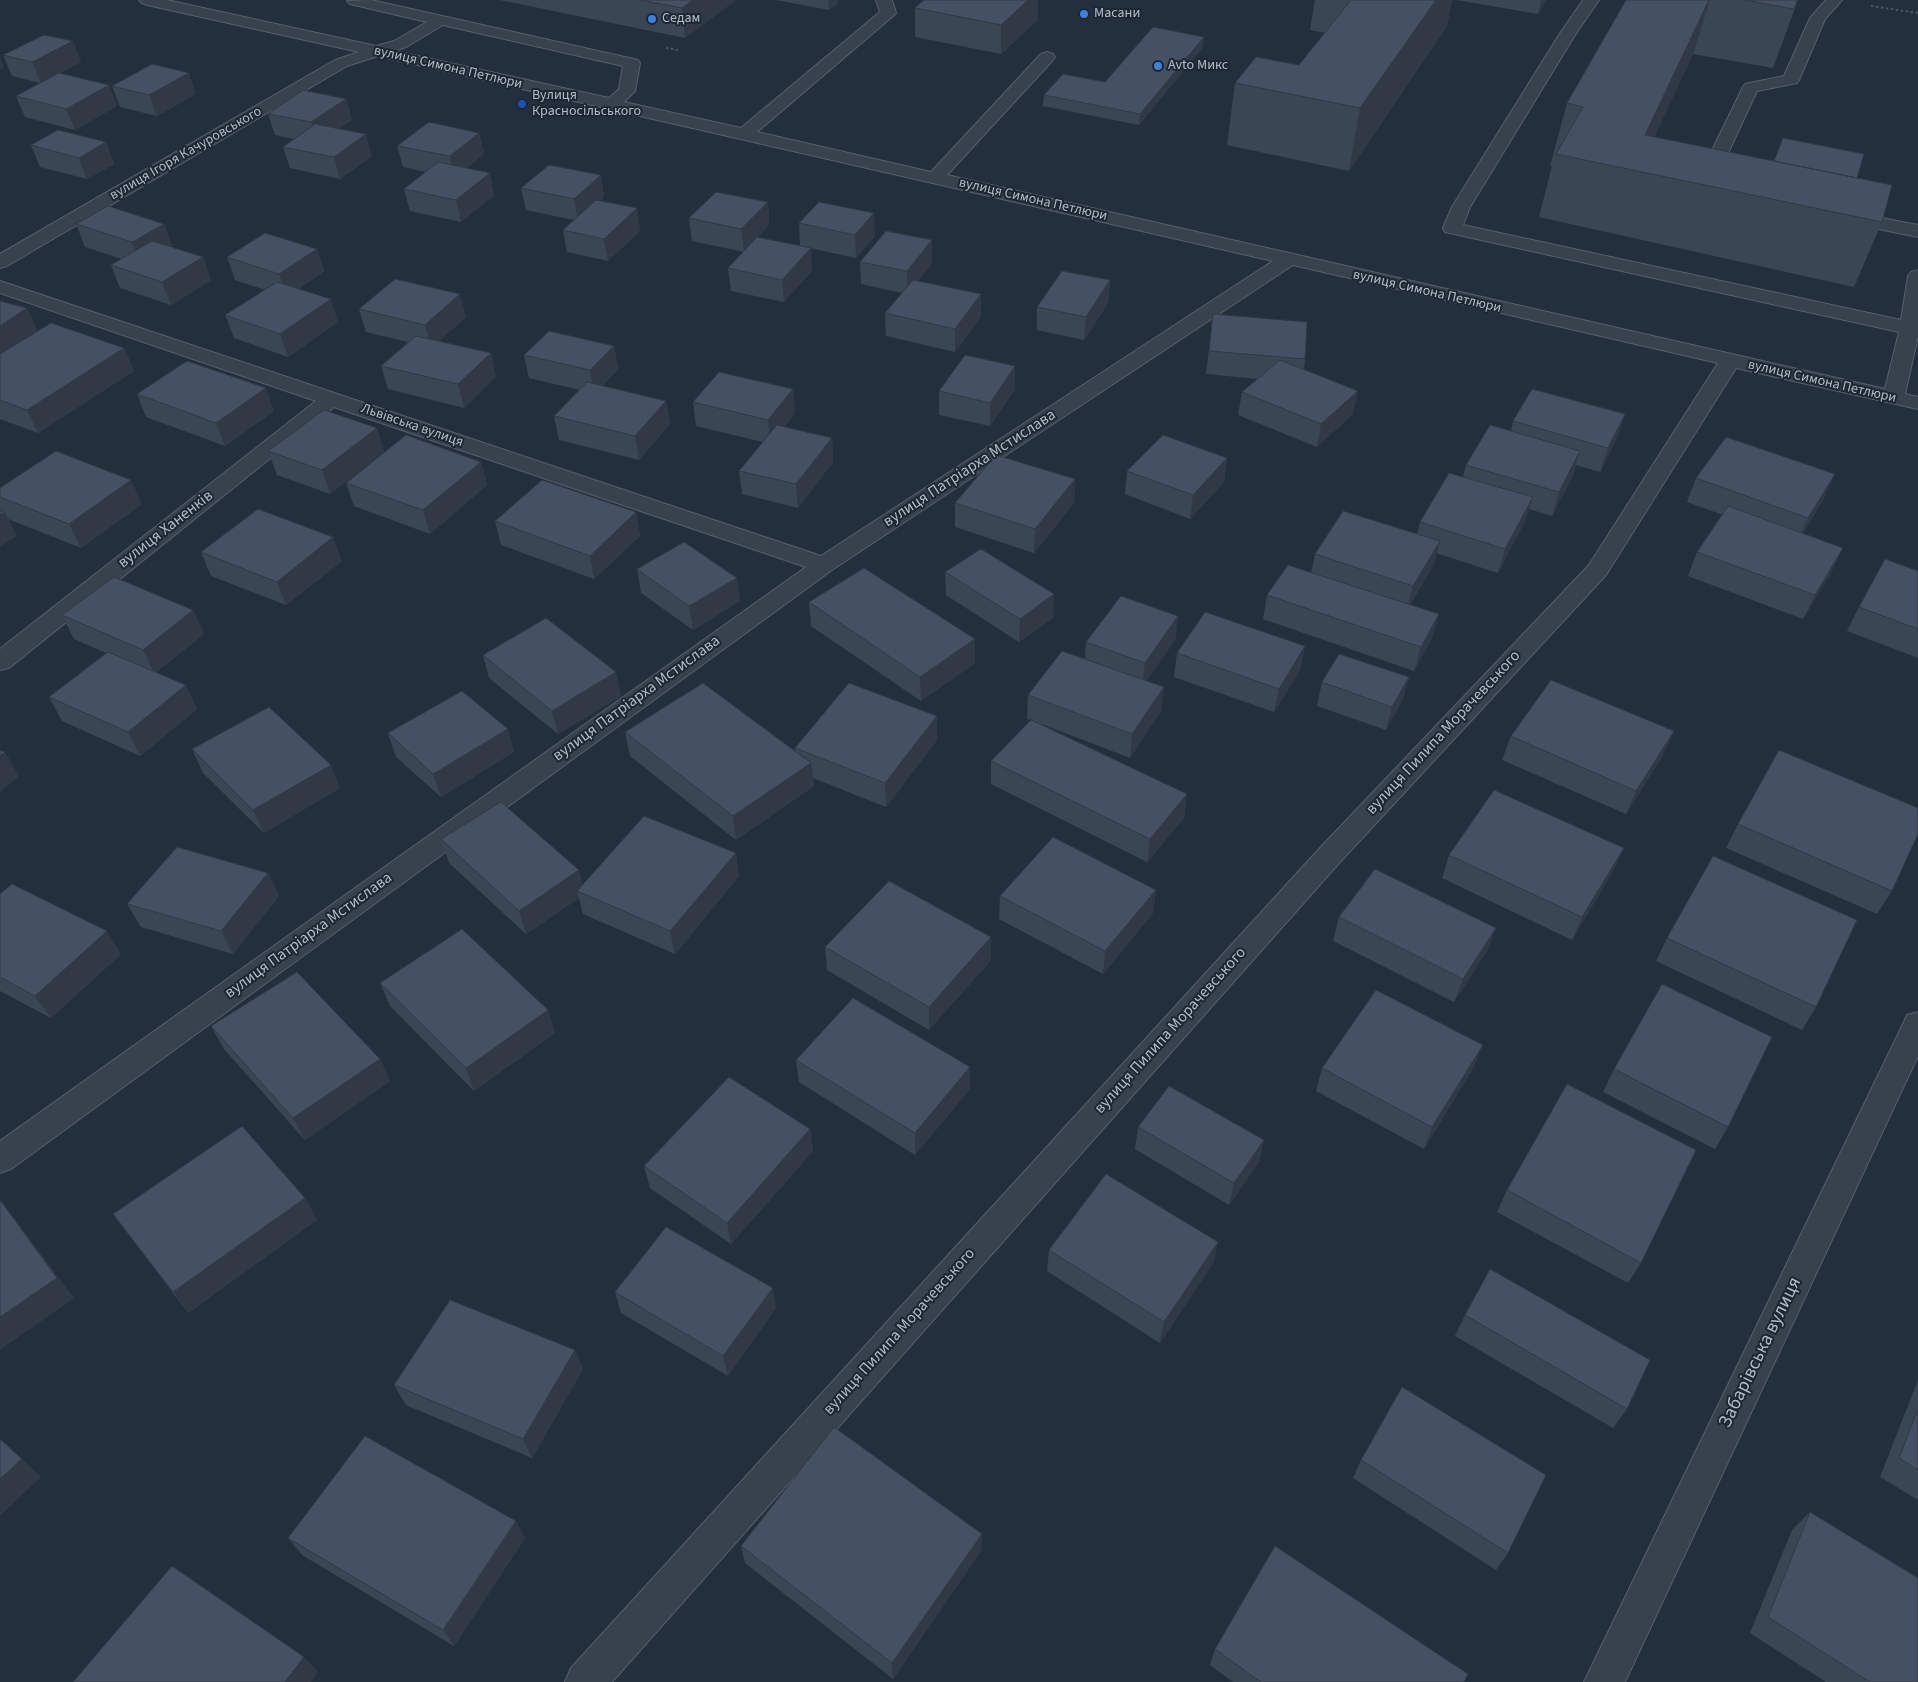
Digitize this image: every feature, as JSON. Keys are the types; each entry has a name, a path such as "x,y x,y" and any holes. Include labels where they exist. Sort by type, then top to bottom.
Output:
{"street":[{"name":"вулиця Симона Петлюри","path":"147,0 745,134 1918,403"},
{"path":"745,134 888,14 884,0"},
{"path":"1591,0 1567,35 1466,199 1452,228 1914,329"},
{"path":"1720,194 1701,191 1751,87 1791,80 1818,18 1834,0"},
{"path":"355,1 632,63 627,91 612,104"},
{"name":"вулиця Ігоря Качуровського","path":"0,262 341,64 400,44 441,20"},
{"path":"935,178 1047,57"},
{"path":"1824,214 1918,231"},
{"name":"вулиця Патріарха Мстислава","path":"0,1159 824,565 1288,260"},
{"path":"1893,398 1914,329 1918,276"},
{"name":"Львівська вулиця","path":"0,287 824,565"},
{"name":"вулиця Пилипа Морачевського","path":"585,1682 1330,855 1598,570 1730,361"},
{"name":"вулиця Ханенків","path":"0,662 331,399"},
{"name":"Забарівська вулиця","path":"1604,1682 1918,1024"}],"path":[{"path":"1834,0 1918,13"}],"building":[{"path":"640,0 693,0 682,8"},
{"path":"924,0 1028,0 1001,25 915,8"},
{"path":"1351,0 1436,0 1360,108 1235,83 1256,57 1299,65"},
{"path":"1626,0 1709,0 1645,135 1892,185 1882,222 1556,154 1583,107 1567,103"},
{"path":"1744,0 1797,0 1794,9"},
{"name":"Avto Микс","path":"1153,27 1204,37 1140,114 1044,95 1063,74 1105,82"},
{"path":"44,35 73,41 32,62 3,55"},
{"path":"152,64 189,73 149,95 112,86"},
{"path":"59,73 109,85 66,109 16,96"},
{"path":"303,90 346,99 311,122 268,114"},
{"path":"429,122 479,133 450,156 397,146"},
{"path":"315,124 366,134 334,157 283,147"},
{"path":"58,130 106,142 79,158 31,145"},
{"path":"1783,138 1864,154 1857,178 1774,161"},
{"path":"438,162 490,173 456,200 404,189"},
{"path":"549,165 601,175 574,199 521,188"},
{"path":"716,192 768,202 741,229 689,218"},
{"path":"596,200 637,208 604,239 563,230"},
{"path":"819,202 874,213 855,235 799,223"},
{"path":"108,206 164,224 132,242 76,224"},
{"path":"886,231 932,240 907,271 860,262"},
{"path":"265,233 317,249 279,274 227,257"},
{"path":"757,237 811,248 782,280 728,268"},
{"path":"152,241 203,257 162,282 111,265"},
{"path":"1062,271 1110,280 1086,317 1037,307"},
{"path":"395,279 460,294 425,325 359,309"},
{"path":"913,280 981,294 955,329 885,313"},
{"path":"277,282 331,299 280,334 225,315"},
{"path":"0,301 27,308 0,326"},
{"path":"1213,314 1307,322 1305,359 1209,351"},
{"path":"51,323 124,348 27,410 0,400 0,354"},
{"path":"549,331 614,346 590,370 524,355"},
{"path":"416,336 491,353 458,384 381,366"},
{"path":"965,355 1015,366 990,403 939,391"},
{"path":"1280,360 1358,391 1321,424 1242,392"},
{"path":"187,361 266,388 216,423 137,394"},
{"path":"719,372 793,389 768,420 693,402"},
{"path":"587,382 666,401 635,436 554,416"},
{"path":"1532,389 1625,414 1608,448 1513,421"},
{"path":"324,410 377,428 322,470 268,451"},
{"path":"777,425 832,438 796,484 739,471"},
{"path":"1490,425 1580,451 1559,492 1466,465"},
{"path":"406,435 481,462 423,510 346,483"},
{"path":"1163,435 1227,458 1193,495 1127,471"},
{"path":"1726,437 1835,474 1808,518 1696,478"},
{"path":"56,451 131,480 69,524 0,497 0,488"},
{"path":"996,455 1075,479 1035,529 955,503"},
{"path":"1449,473 1533,497 1505,549 1420,522"},
{"path":"542,480 636,512 590,556 495,521"},
{"path":"1728,506 1843,548 1815,595 1697,552"},
{"path":"258,509 333,537 277,582 201,552"},
{"path":"1343,511 1440,541 1413,586 1315,554"},
{"path":"684,542 737,578 689,606 637,569"},
{"path":"981,549 1054,594 1020,619 945,572"},
{"path":"1885,559 1918,571 1918,629 1859,607"},
{"path":"1288,565 1439,614 1421,647 1267,595"},
{"path":"864,568 975,639 920,677 809,602"},
{"path":"114,577 193,610 143,650 62,615"},
{"path":"1121,596 1178,616 1145,663 1086,642"},
{"path":"1205,612 1305,646 1279,689 1177,653"},
{"path":"546,618 616,672 552,711 483,655"},
{"path":"1062,651 1164,687 1132,734 1028,695"},
{"path":"108,652 186,685 128,732 49,697"},
{"path":"1339,654 1409,677 1392,707 1322,682"},
{"path":"1551,680 1674,731 1636,791 1511,736"},
{"path":"703,683 811,763 733,816 625,732"},
{"path":"849,683 937,716 885,783 795,748"},
{"path":"462,691 508,729 433,774 388,733"},
{"path":"269,707 331,765 253,810 192,749"},
{"path":"1031,720 1187,794 1150,839 991,761"},
{"path":"1779,750 1918,808 1918,834 1892,891 1738,824"},
{"path":"1494,790 1624,848 1582,917 1449,855"},
{"path":"501,802 579,870 519,911 441,839"},
{"path":"644,816 736,853 670,931 577,891"},
{"path":"1053,837 1156,890 1105,951 1000,896"},
{"path":"177,847 268,873 221,931 127,904"},
{"path":"1713,856 1857,920 1816,1007 1667,938"},
{"path":"1375,869 1496,928 1463,979 1339,917"},
{"path":"889,881 991,937 929,1007 825,947"},
{"path":"12,884 107,931 35,996 0,977 0,894"},
{"path":"462,929 548,1010 466,1068 380,983"},
{"path":"297,972 380,1059 293,1118 211,1026"},
{"path":"1662,984 1772,1037 1728,1127 1614,1069"},
{"path":"1376,990 1483,1045 1432,1127 1322,1068"},
{"path":"853,998 970,1067 915,1133 796,1060"},
{"path":"729,1077 810,1129 727,1223 644,1166"},
{"path":"1567,1084 1696,1150 1641,1263 1507,1190"},
{"path":"1169,1086 1264,1140 1234,1183 1138,1127"},
{"path":"242,1126 305,1198 173,1292 113,1214"},
{"path":"1106,1174 1218,1242 1164,1322 1049,1250"},
{"path":"0,1200 57,1278 0,1317"},
{"path":"666,1227 773,1288 723,1356 615,1292"},
{"path":"1490,1269 1650,1360 1627,1409 1465,1315"},
{"path":"450,1300 575,1350 523,1439 394,1385"},
{"path":"1402,1387 1546,1475 1508,1553 1361,1460"},
{"path":"1918,1409 1918,1470 1899,1458"},
{"path":"834,1427 982,1534 892,1663 741,1546"},
{"path":"365,1436 516,1521 443,1630 288,1538"},
{"path":"0,1439 22,1459 0,1479"},
{"path":"1810,1512 1918,1578 1918,1682 1870,1682 1768,1617"},
{"path":"1275,1546 1468,1674 1464,1682 1261,1682 1215,1649"},
{"path":"172,1566 304,1657 285,1682 73,1682"}],"place":[{"name":"Масани","path":"1084,14"},
{"name":"Седам","path":"652,19"},
{"name":"Avto Микс","path":"1158,66"},
{"name":"Вулиця Красносільського","path":"522,104"}]}
